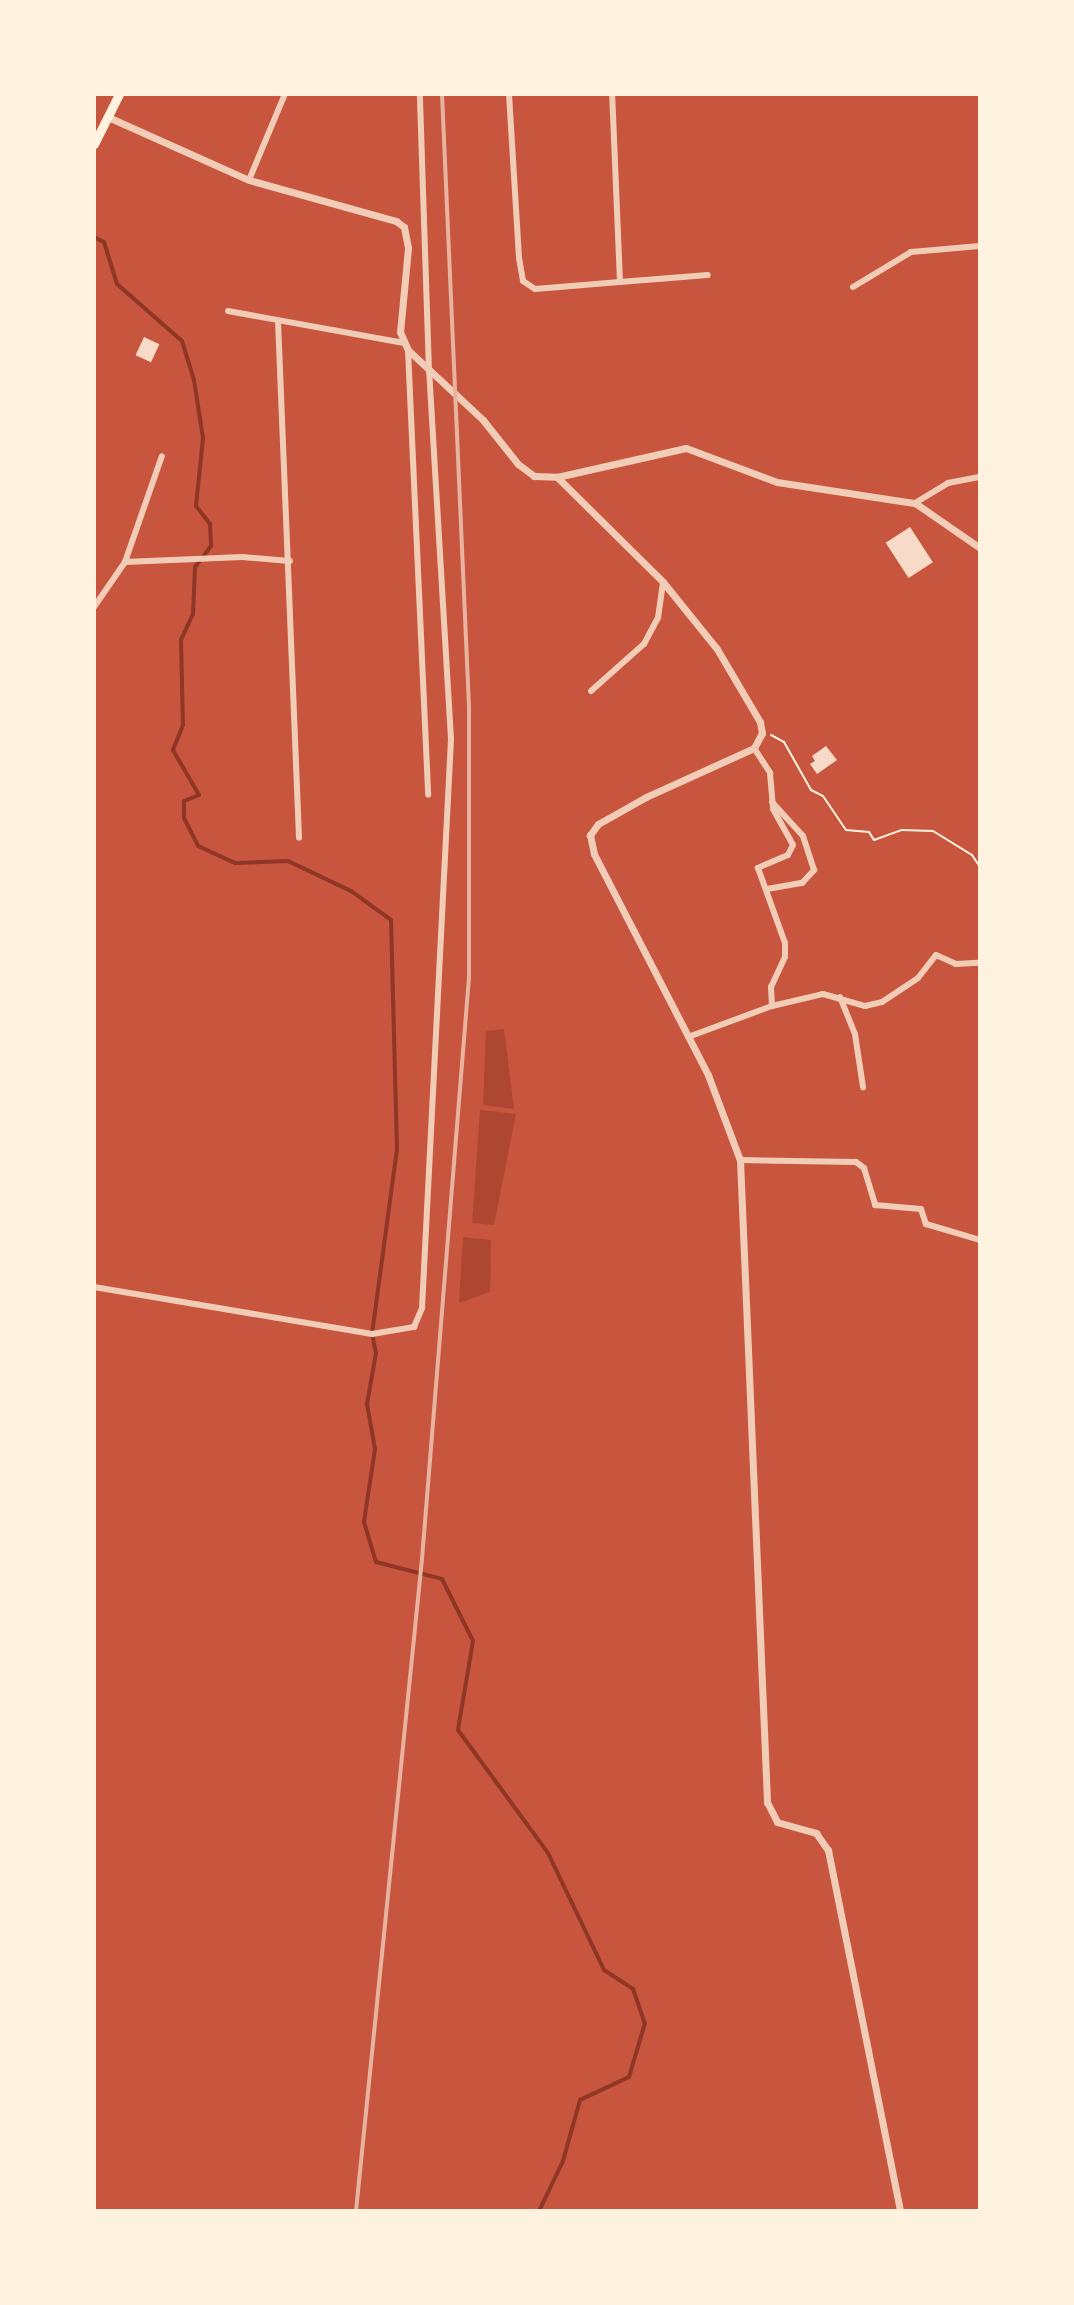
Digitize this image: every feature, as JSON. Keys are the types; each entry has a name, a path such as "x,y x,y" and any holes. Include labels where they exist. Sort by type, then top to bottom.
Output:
{"highway":[{"path":"94,144 119,94"}],"street":[{"path":"249,180 285,94"},
{"path":"94,1287 372,1334 414,1327 422,1308 451,739 429,371 420,94"},
{"path":"509,94 523,281 535,289 708,275"},
{"path":"612,94 620,282"},
{"path":"108,117 249,180 404,227 408,248 406,346 428,795"},
{"path":"853,287 911,252 980,246"},
{"path":"228,311 406,346 483,420 518,464 534,476 557,477 679,447 777,482 915,503 980,548"},
{"path":"278,321 290,561 290,705 299,838"},
{"path":"94,607 125,562 162,456"},
{"path":"557,477 663,582 717,649 762,733 754,748 646,797 598,824 590,835 594,854 723,1110 740,1160 767,1802 777,1822 816,1833 828,1850 900,2211"},
{"path":"915,503 961,478 980,477"},
{"path":"125,562 242,557 290,561"},
{"path":"591,691 644,644 658,618 663,582"},
{"path":"754,748 770,773 772,802 793,848 788,855 761,863 786,951 771,987 772,1006"},
{"path":"767,889 802,883 814,870 803,836 772,802"},
{"path":"688,1037 772,1006 823,994 865,1006 882,1002 918,978 936,955 956,964 978,963"},
{"path":"840,997 855,1034 863,1087"},
{"path":"740,1160 856,1162 866,1173 875,1205 921,1209 926,1224 980,1240"}],"path":[{"path":"762,733 784,742 811,790 823,796 846,830 869,832 874,840 901,830 933,831 972,855 980,867"}],"shaded area":[{"path":"504,1029 514,1109 483,1105 486,1031"},
{"path":"480,1110 516,1114 494,1225 472,1223"},
{"path":"463,1237 491,1240 490,1292 459,1303"}],"building":[{"path":"144,337 159,344 151,362 136,355"},
{"path":"910,527 933,562 909,578 886,543"},
{"path":"826,746 837,760 817,774 810,764 815,761 812,756"}],"waterway":[{"path":"94,237 104,242 117,284 182,341 194,380 203,438 196,506 210,524 211,546 195,567 193,614 181,640 183,725 173,750 199,795 184,801 184,818 198,846 235,863 288,861 351,891 391,920 397,1149 372,1334 376,1353 367,1404 375,1449 364,1522 376,1562 442,1579 473,1641 458,1730 548,1853 604,1970 633,1989 645,2023 629,2077 580,2100 563,2161 539,2211"}],"railway":[{"path":"356,2211 422,1559 469,978 469,707 442,94"}]}
